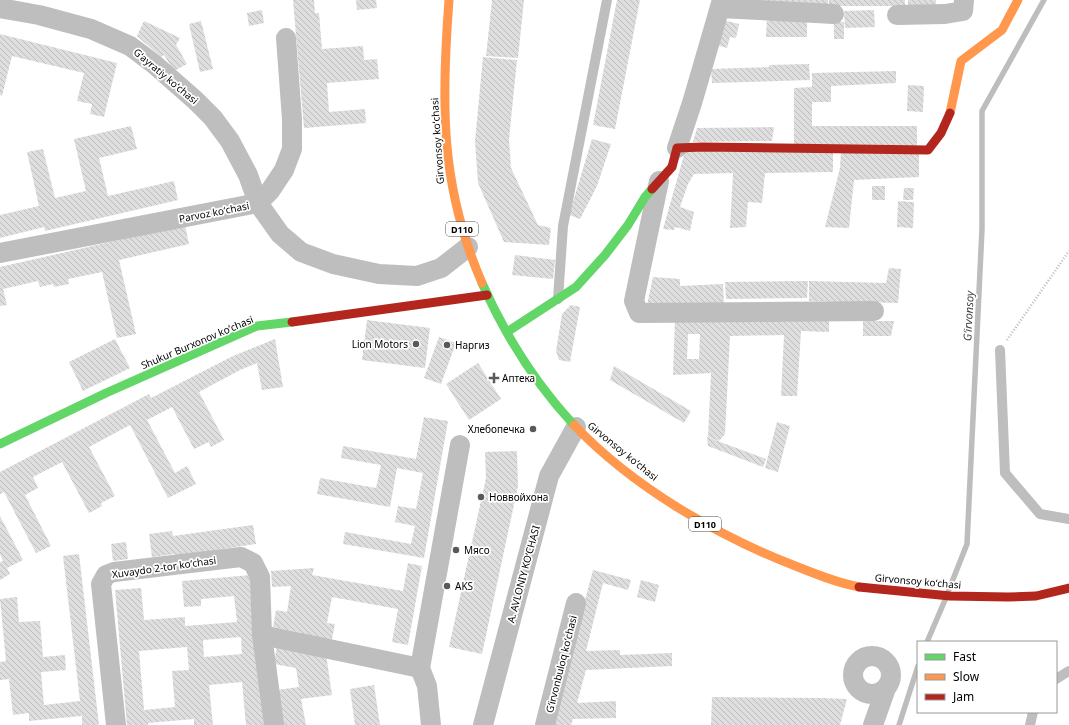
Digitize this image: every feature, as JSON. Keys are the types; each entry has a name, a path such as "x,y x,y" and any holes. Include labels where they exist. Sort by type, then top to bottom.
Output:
{"street":[{"name":"Girvonsoy koʻchasi","path":"449,0 444,102 446,150 451,189 468,247 487,295 507,332 538,381 556,405 576,427 605,454 637,479 704,523 776,559 813,573 854,586 941,595 1027,597 1069,588"},
{"path":"897,15 946,14 963,11 964,0"},
{"path":"677,148 704,147 928,150 941,133 951,110 961,61 1002,30 1018,0"},
{"path":"507,332 576,286 628,225 645,197 672,167 721,4 834,14"},
{"name":"Gʻayratiy koʻchasi","path":"0,8 39,15 91,29 130,46 154,64 213,118 230,141 248,175 258,203"},
{"path":"258,203 270,191 284,170 292,149 292,119 286,38"},
{"path":"659,181 634,301 639,313 874,311"},
{"name":"Parvoz koʻchasi","path":"0,253 258,203 280,234 301,252 333,264 379,274 417,276 441,268 468,247"},
{"name":"Shukur Burxonov koʻchasi","path":"0,444 106,393 257,326 487,295"},
{"name":"A. AVLONIY KO‘CHASI","path":"483,725 549,476 576,427"},
{"path":"431,725 427,686 420,668 460,445"},
{"name":"Xuvaydo 2-tor koʻchasi","path":"116,725 102,584 106,575 114,572 241,557 253,563 260,577 262,635"},
{"name":"Gʻirvonbuloq koʻchasi","path":"545,725 576,603"},
{"path":"274,725 262,635 420,668"},
{"path":"873,725 885,691"}],"lane":[{"path":"558,299 563,226 607,0"},
{"path":"1000,350 1005,473 1040,514 1069,519"},
{"path":"1057,678 1069,671"},
{"path":"1030,725 1033,713"}],"path":[{"path":"1000,350 1069,252"}],"building":[{"path":"293,0 314,0 315,13 319,13 322,49 363,46 364,60 377,59 379,79 327,83 329,112 365,109 366,123 304,128"},
{"path":"356,0 376,0 377,8 357,10"},
{"path":"492,0 524,0 518,58 486,56"},
{"path":"617,0 640,0 615,129 593,125"},
{"path":"729,0 828,0 828,5"},
{"path":"829,0 905,0 905,6 829,6"},
{"path":"908,0 936,0 936,6 908,7"},
{"path":"262,10 264,23 249,26 247,13"},
{"path":"874,10 875,27 845,28 844,11"},
{"path":"767,18 807,19 807,37 766,37"},
{"path":"719,19 739,24 736,38 730,37 727,48 713,44"},
{"path":"144,21 180,38 176,45 187,64 174,71 164,55 161,57 137,36"},
{"path":"201,21 213,69 200,72 189,24"},
{"path":"834,22 844,22 844,39 834,39"},
{"path":"0,34 117,63 104,117 90,114 92,104 77,101 84,73 12,56 2,96 0,95"},
{"path":"483,57 517,60 509,139 511,168 538,225 551,228 549,245 504,242 478,183 475,141"},
{"path":"809,64 810,80 712,83 711,69"},
{"path":"896,71 896,83 831,86 831,102 812,102 812,126 917,126 917,146 794,146 794,88 812,87 812,73"},
{"path":"908,85 924,86 923,112 907,111"},
{"path":"131,126 137,149 99,158 108,196 174,181 178,200 45,231 44,227 0,238 0,215 39,206 27,152 43,149 55,198 86,191 74,139"},
{"path":"774,127 772,141 693,142 697,128"},
{"path":"592,139 611,144 597,186 580,219 569,215"},
{"path":"686,148 833,152 833,172 765,173 762,203 748,202 746,227 730,228 733,173 694,174 688,184 680,207 694,212 690,231 675,227 674,230 663,229"},
{"path":"841,151 919,151 919,177 854,180 849,228 825,227 840,168"},
{"path":"872,186 885,186 885,200 872,200"},
{"path":"904,188 914,188 913,200 903,200"},
{"path":"898,201 914,202 913,228 897,227"},
{"path":"185,225 189,244 119,260 136,334 117,338 102,272 68,279 69,284 54,287 53,284 40,287 38,281 3,289 7,305 0,306 0,267"},
{"path":"515,255 555,260 553,279 512,275"},
{"path":"889,268 901,269 898,303 809,301 809,281 886,283"},
{"path":"653,277 680,279 680,286 723,284 724,303 647,305"},
{"path":"808,281 807,298 726,299 725,282"},
{"path":"571,305 580,307 570,362 559,360 556,351 562,314"},
{"path":"829,317 829,332 801,331 797,396 781,396 784,335 730,336 725,434 719,441 708,437 711,373 673,375 675,319","holes":["688,334 700,334 699,359 687,359"]},
{"path":"367,320 430,328 425,368 362,360"},
{"path":"863,321 894,321 891,336 863,336"},
{"path":"439,337 456,343 441,384 424,378"},
{"path":"115,339 130,368 83,391 69,362"},
{"path":"275,339 283,387 262,390 257,363 240,370 199,392 224,440 211,447 209,442 194,449 172,407 147,420 175,473 187,466 196,484 168,498 130,425 89,447 115,496 101,503 102,506 89,513 62,462 33,477 38,488 25,495 51,546 36,553 4,492 0,494 0,472 149,394 151,398 233,356"},
{"path":"478,363 501,399 469,420 446,384"},
{"path":"614,366 691,411 684,423 610,380"},
{"path":"424,417 448,421 424,558 343,544 345,532 411,544 415,526 395,522 398,506 416,509 423,473 397,468 390,507 317,494 320,478 376,488 381,465 341,458 343,446 416,459"},
{"path":"777,422 790,426 778,472 765,468"},
{"path":"707,437 766,459 763,467 708,446"},
{"path":"517,451 518,486 482,654 449,647 486,478 485,452"},
{"path":"0,516 23,560 7,568 10,574 0,580 0,562 3,561 0,554"},
{"path":"253,525 256,544 175,556 175,554 152,557 149,534 172,531 173,536"},
{"path":"126,542 128,559 113,561 111,544"},
{"path":"79,554 99,725 82,725 82,716 29,721 29,713 13,715 9,679 0,680 0,662 6,661 0,599 17,597 19,622 40,621 43,657 65,655 66,670 41,672 44,705 80,701 63,556"},
{"path":"408,563 422,566 408,645 392,642 398,609 332,597 327,623 335,624 331,644 301,638 302,633 273,627 276,610 287,612 291,586 272,587 271,571 314,568 312,575 403,591"},
{"path":"593,570 631,580 628,590 603,583 586,651 620,650 620,655 672,653 672,666 586,670 577,703 616,701 616,718 573,719 571,725 552,725"},
{"path":"251,575 264,725 246,725 242,682 209,685 213,725 194,725 194,719 148,723 148,725 127,725 115,590 141,588 144,620 185,617 185,626 237,622 234,596 201,599 201,606 184,607 182,581","holes":["241,637 242,654 204,657 203,640","187,647 189,670 172,671 175,707 144,710 139,651"]},
{"path":"641,580 659,585 655,602 637,597"},
{"path":"277,645 326,654 332,695 301,699 306,725 282,725 277,690 299,687 296,668 274,664"},
{"path":"374,685 380,725 355,725 350,689"},
{"path":"712,697 847,699 840,725 711,725"}],"waterway":[{"name":"G‘irvonsoy","path":"948,592 967,544 982,229 982,111 1044,0"},
{"name":"G‘irvonsoy","path":"927,641 945,600"},
{"name":"G‘irvonsoy","path":"899,725 917,669"}],"traffic: fast":[{"path":"507,332 576,287 605,255 628,225 645,197 652,189"},
{"path":"482,283 511,340 522,358 546,392 574,425"},
{"path":"0,444 106,393 257,326 292,322"}],"traffic: slow":[{"path":"449,0 445,74 447,144 451,178 458,212 468,247 482,283"},
{"path":"950,113 961,61 1002,30 1018,0"},
{"path":"574,425 597,448 623,469 678,508 738,541 768,555 828,578 859,587"}],"traffic: jam":[{"path":"652,189 672,167 677,148 703,147 928,150 941,133 950,113"},
{"path":"292,322 487,295"},
{"path":"859,587 950,596 1008,597 1036,596 1069,588"}],"place":[{"name":"Lion Motors","path":"416,344"},
{"name":"Наргиз","path":"447,345"},
{"name":"Аптека","path":"494,378"},
{"name":"Хлебопечка","path":"533,429"},
{"name":"Новвойхона","path":"481,497"},
{"name":"Мясо","path":"456,550"},
{"name":"AKS","path":"447,586"}]}
